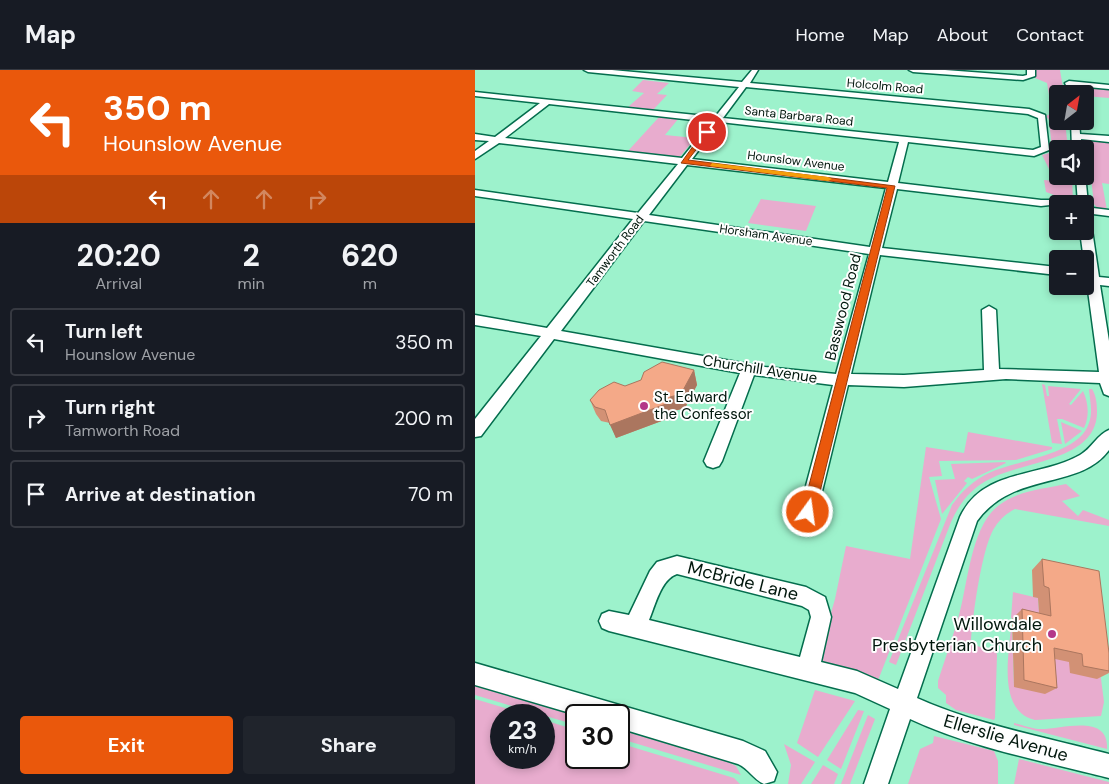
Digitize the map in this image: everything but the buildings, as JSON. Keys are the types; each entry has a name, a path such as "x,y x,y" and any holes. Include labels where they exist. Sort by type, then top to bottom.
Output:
{"street":[{"name":"Holcolm Road","path":"589,70 1029,112 1042,117 1045,134"},
{"path":"913,70 1023,78 1031,76 1031,70"},
{"name":"Tamworth Road","path":"475,431 683,161 755,71"},
{"path":"1067,73 1069,83 1109,87"},
{"name":"Santa Barbara Road","path":"475,94 1034,153 1046,148 1045,134"},
{"path":"475,156 547,102"},
{"path":"1076,130 1076,140"},
{"path":"1076,136 1109,139"},
{"name":"Hounslow Avenue","path":"475,137 1041,204 1049,203"},
{"name":"Basswood Road","path":"808,512 904,140"},
{"name":"Horsham Avenue","path":"475,193 874,251 1049,270"},
{"path":"1094,211 1109,213"},
{"path":"1108,382 1094,280 1109,282"},
{"path":"989,310 989,331 992,340 991,374"},
{"name":"Churchill Avenue","path":"475,320 749,369 843,380 905,380 991,374 1108,382"},
{"path":"713,461 749,369"},
{"path":"876,784 941,605 965,526 975,508 991,494 1007,485 1084,462 1102,448 1109,437"},
{"name":"McBride Lane","path":"635,627 657,578 665,569 677,565 797,594 818,604 821,617 808,670"},
{"path":"609,621 857,682 905,705"},
{"path":"475,674 576,704"},
{"name":"Ellerslie Avenue","path":"905,705 935,718 1005,739 1109,766"},
{"path":"630,720 743,753 756,760 765,772"}],"shaded area":[{"path":"1035,70 1060,70 1062,85 1049,85 1049,95 1047,83 1035,78"},
{"path":"643,80 669,83 657,94 667,95 653,110 628,107 644,93 632,91"},
{"path":"1094,86 1109,88 1109,98 1094,97"},
{"path":"660,116 679,118 665,135 695,138 679,158 627,152"},
{"path":"1050,130 1066,130 1067,140 1051,140"},
{"path":"1094,140 1109,142 1109,184 1102,183 1107,210 1098,209 1094,204"},
{"path":"1049,153 1049,169 1042,155"},
{"path":"1044,180 1049,180 1049,185 1072,185 1073,195 1054,195 1046,192"},
{"path":"761,199 816,206 806,231 748,223"},
{"path":"1042,384 1045,385 1047,396 1049,396 1048,386 1081,389 1069,404 1071,405 1083,391 1085,395 1088,413 1084,428 1062,419 1057,419 1062,444 1052,443"},
{"path":"1089,389 1092,389 1094,394 1097,411 1094,427 1086,440 1073,449 1057,456 992,478 978,486 958,508 896,665 889,662 952,505 969,486 989,473 1046,455 1073,442 1083,434 1090,419"},
{"path":"1061,422 1082,431 1065,444"},
{"path":"968,432 1052,447 1052,449 1016,460 939,461 942,476 929,477 941,519 877,683 817,662 835,599 846,546 910,559 926,447 964,453"},
{"path":"1005,462 972,479 968,477 964,481 967,483 942,514 935,480 955,479 951,464"},
{"path":"1066,484 1080,496 1062,501 1078,516 1083,510 1109,520 1109,526 1015,509 999,521 990,536 982,566 973,618 971,644 996,652 997,655 995,718 994,720 956,710 946,703 946,695 938,688 938,681 957,623 972,556 982,527 989,515 1005,501 1030,491"},
{"path":"1013,592 1038,598 1040,625 1011,618"},
{"path":"1011,627 1014,687 1043,656 1097,648 1104,702 1101,716 1035,720 1023,715 1015,706 1010,694 1008,681"},
{"path":"475,686 536,704 505,704 475,695"},
{"path":"815,690 855,701 818,757 797,743"},
{"path":"475,699 492,704 490,704 490,769 555,769 555,723 565,727 565,769 630,769 630,746 734,778 740,784 475,784"},
{"path":"555,710 565,713 565,722 555,719"},
{"path":"858,710 864,711 841,769 827,760"},
{"path":"868,715 875,719 850,784 841,784"},
{"path":"1014,723 1041,729 1072,726 1093,727 1101,731 1106,738 1107,749 1014,725"},
{"path":"630,733 728,762 736,766 741,775 630,742"},
{"path":"934,736 994,751 998,761 998,784 908,784 920,749 933,743"},
{"path":"784,744 815,762 801,784 788,784 791,765"},
{"path":"1019,759 1109,782 1109,784 1014,784"},
{"path":"823,765 838,774 834,784 811,784"}],"slow traffic":[{"path":"712,165 828,179"}],"place":[{"name":"St. Edward the Confessor","path":"644,406"},
{"name":"Willowdale Presbyterian Church","path":"1052,634"}],"route":[{"path":"707,132 683,161 891,186 808,512"}]}
